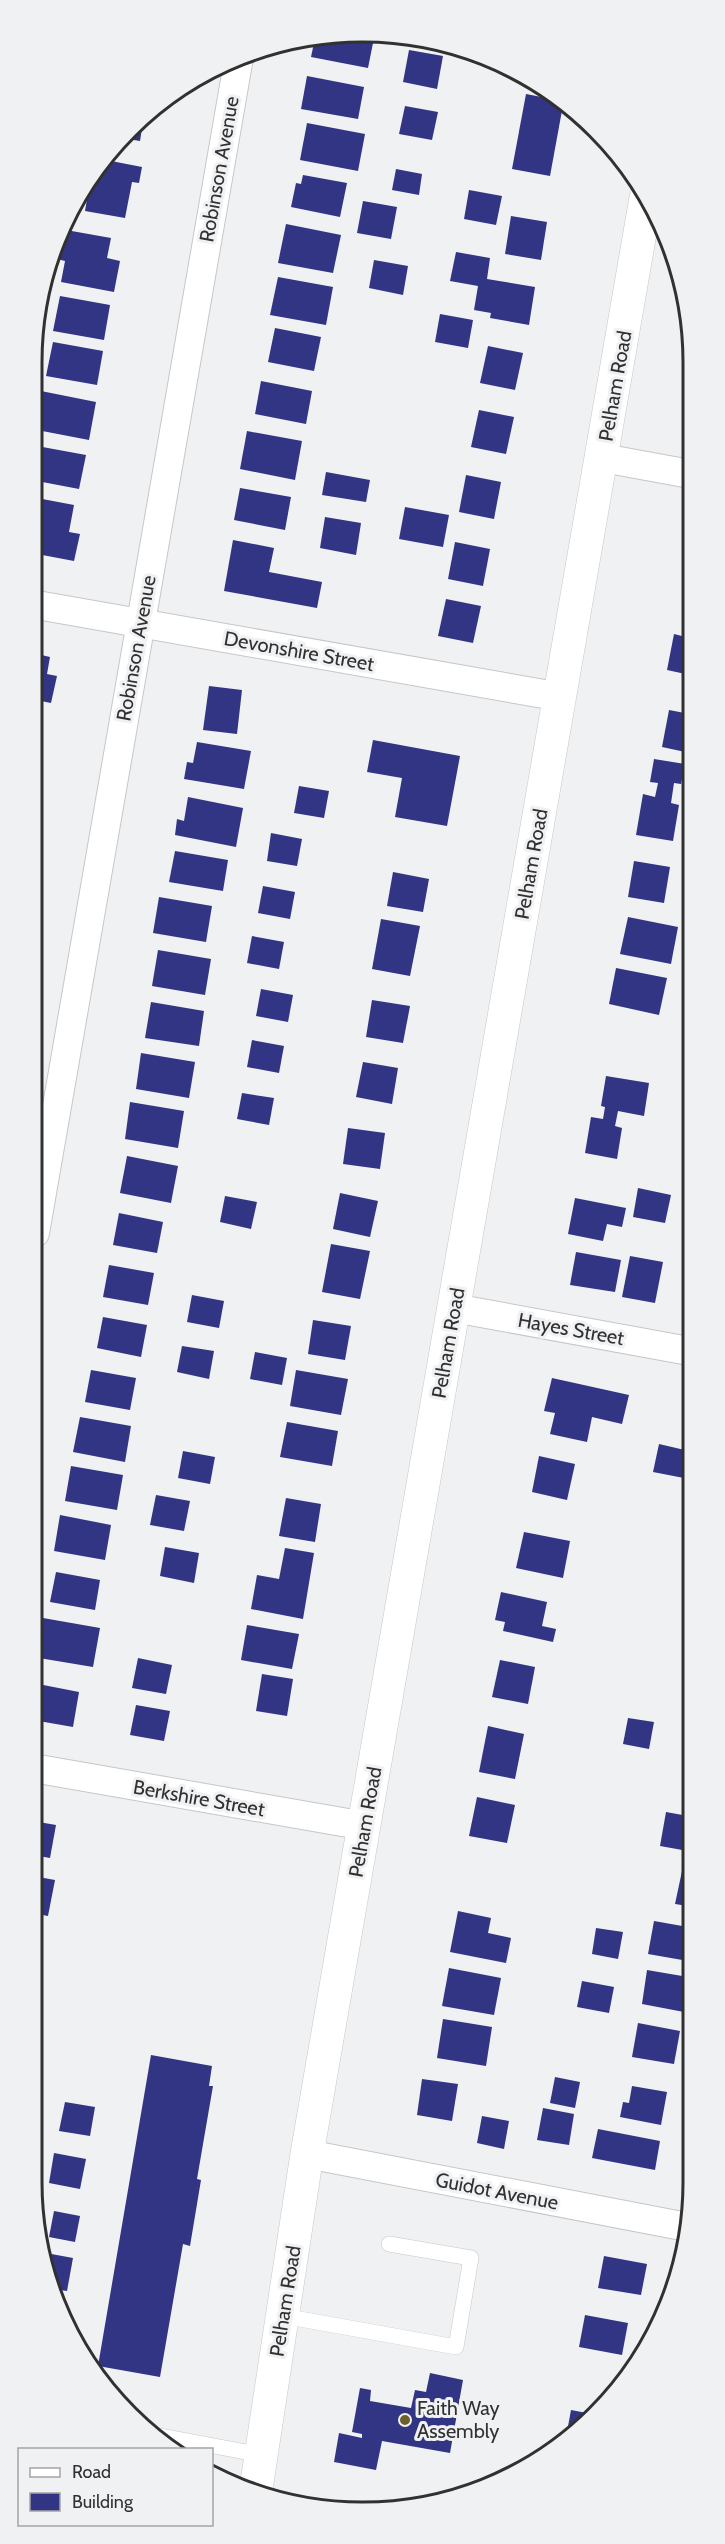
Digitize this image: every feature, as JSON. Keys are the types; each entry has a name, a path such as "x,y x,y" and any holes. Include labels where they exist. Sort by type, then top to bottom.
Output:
{"main road":[{"name":"Pelham Road","path":"257,2484 307,2154 603,458 644,210"}],"street":[{"name":"Robinson Avenue","path":"42,1192 237,67"},
{"path":"603,458 683,473"},
{"name":"Devonshire Street","path":"42,606 561,697"},
{"name":"Hayes Street","path":"454,1308 683,1350"},
{"name":"Berkshire Street","path":"42,1770 365,1826"},
{"name":"Guidot Avenue","path":"307,2154 680,2226"}],"lane":[{"path":"283,2316 456,2347 471,2258 389,2244"},
{"path":"169,2438 262,2455"}],"building":[{"path":"373,43 368,68 311,57 313,46"},
{"path":"409,50 443,56 437,89 403,82"},
{"path":"307,76 364,87 358,119 301,109"},
{"path":"526,94 543,97 562,111 550,176 512,169"},
{"path":"405,106 438,112 432,140 399,134"},
{"path":"307,123 365,134 358,171 300,160"},
{"path":"142,131 140,141 132,140"},
{"path":"113,161 142,167 139,183 132,182 125,218 85,211 87,199"},
{"path":"396,169 422,174 419,195 392,190"},
{"path":"303,175 347,183 340,217 291,207 296,183 301,184"},
{"path":"469,190 502,196 496,225 464,219"},
{"path":"363,201 397,207 391,239 357,233"},
{"path":"511,216 547,222 541,260 505,254"},
{"path":"286,224 341,235 333,273 278,263"},
{"path":"70,231 111,238 107,258 120,261 114,292 61,282 65,261 59,259"},
{"path":"456,252 490,258 487,279 535,287 529,325 490,318 491,313 474,310 478,286 450,281"},
{"path":"374,260 408,266 403,295 369,288"},
{"path":"278,277 333,287 326,325 270,315"},
{"path":"60,296 110,305 104,340 53,331"},
{"path":"440,314 473,320 468,348 435,342"},
{"path":"275,328 321,337 314,371 268,362"},
{"path":"53,342 103,351 97,385 46,376"},
{"path":"488,346 523,353 515,390 480,383"},
{"path":"261,381 312,391 306,424 255,414"},
{"path":"42,391 96,402 89,440 42,431"},
{"path":"479,410 514,417 506,454 471,447"},
{"path":"247,431 302,441 295,480 240,469"},
{"path":"42,447 86,455 79,489 42,482"},
{"path":"326,472 370,480 366,502 322,495"},
{"path":"466,475 501,482 494,519 459,512"},
{"path":"240,488 291,497 285,530 234,520"},
{"path":"42,499 74,505 69,532 80,534 74,561 42,555"},
{"path":"405,507 449,515 443,547 399,539"},
{"path":"325,517 361,523 356,555 320,548"},
{"path":"233,540 274,548 269,572 322,582 317,608 224,591"},
{"path":"455,542 490,549 483,586 448,579"},
{"path":"446,599 481,606 473,643 438,636"},
{"path":"674,634 683,636 683,673 667,670"},
{"path":"42,655 50,657 47,674 57,676 51,703 42,701"},
{"path":"209,686 242,690 237,734 203,730"},
{"path":"669,710 683,713 683,752 662,747"},
{"path":"373,740 460,756 447,826 395,817 402,778 367,772"},
{"path":"197,742 251,751 244,789 184,779 187,762 193,763"},
{"path":"654,759 683,764 681,784 674,783 671,803 679,805 673,841 636,835 643,794 655,797 658,783 650,782"},
{"path":"299,786 329,791 324,818 294,813"},
{"path":"188,797 243,808 236,847 175,835 177,819 184,821"},
{"path":"271,833 302,839 297,866 267,861"},
{"path":"175,851 228,860 223,891 169,882"},
{"path":"634,861 670,867 664,903 628,897"},
{"path":"393,872 429,879 423,912 387,906"},
{"path":"263,886 295,892 290,919 258,913"},
{"path":"159,897 212,906 206,942 153,933"},
{"path":"628,917 678,927 671,964 620,954"},
{"path":"381,919 420,926 410,976 372,969"},
{"path":"252,936 284,942 279,969 247,963"},
{"path":"158,950 211,959 205,995 152,986"},
{"path":"616,968 667,978 659,1015 609,1004"},
{"path":"261,989 293,995 288,1022 256,1016"},
{"path":"372,1000 410,1006 403,1043 366,1037"},
{"path":"151,1002 204,1011 199,1046 145,1038"},
{"path":"252,1040 284,1046 279,1073 247,1067"},
{"path":"141,1053 195,1062 189,1098 136,1089"},
{"path":"363,1062 398,1068 392,1104 356,1097"},
{"path":"606,1076 649,1083 644,1116 618,1111 615,1126 622,1128 617,1159 585,1153 591,1117 603,1119 605,1107 601,1106"},
{"path":"242,1093 274,1098 269,1125 237,1119"},
{"path":"130,1102 184,1111 178,1148 125,1139"},
{"path":"348,1128 385,1133 380,1169 343,1164"},
{"path":"127,1156 178,1166 171,1203 120,1193"},
{"path":"638,1188 671,1195 665,1223 633,1217"},
{"path":"340,1193 378,1201 370,1237 333,1229"},
{"path":"225,1196 257,1202 251,1229 220,1222"},
{"path":"575,1198 626,1208 622,1227 607,1224 603,1241 568,1234"},
{"path":"119,1213 163,1222 157,1253 113,1245"},
{"path":"331,1244 370,1251 360,1299 322,1292"},
{"path":"576,1252 621,1260 615,1292 570,1285"},
{"path":"630,1256 663,1262 655,1303 622,1297"},
{"path":"109,1265 154,1273 148,1305 103,1297"},
{"path":"192,1295 224,1301 219,1328 187,1322"},
{"path":"103,1317 147,1325 141,1357 97,1348"},
{"path":"313,1320 351,1326 345,1360 308,1354"},
{"path":"182,1346 214,1351 209,1379 177,1372"},
{"path":"255,1352 287,1358 282,1385 250,1379"},
{"path":"91,1370 136,1378 130,1410 85,1402"},
{"path":"296,1370 348,1379 341,1415 290,1406"},
{"path":"552,1378 629,1395 622,1424 592,1417 587,1442 550,1434 555,1413 544,1411"},
{"path":"80,1417 131,1426 125,1462 73,1452"},
{"path":"287,1422 338,1431 332,1466 280,1457"},
{"path":"659,1444 683,1450 683,1478 653,1472"},
{"path":"183,1451 215,1457 210,1484 178,1478"},
{"path":"539,1456 575,1464 567,1500 532,1492"},
{"path":"71,1466 123,1475 117,1510 65,1501"},
{"path":"156,1495 190,1501 184,1531 150,1525"},
{"path":"286,1498 321,1504 315,1542 279,1536"},
{"path":"60,1515 111,1525 105,1560 54,1551"},
{"path":"524,1532 570,1541 563,1578 516,1568"},
{"path":"165,1547 199,1553 194,1583 160,1576"},
{"path":"285,1548 314,1553 303,1619 251,1609 257,1575 279,1579"},
{"path":"56,1572 100,1580 95,1610 50,1602"},
{"path":"501,1592 547,1602 542,1626 556,1629 553,1642 503,1631 505,1622 495,1620"},
{"path":"43,1618 100,1628 93,1667 42,1658"},
{"path":"247,1625 299,1634 292,1669 241,1660"},
{"path":"138,1658 172,1665 166,1694 132,1688"},
{"path":"500,1660 535,1667 528,1704 492,1697"},
{"path":"262,1674 293,1679 287,1716 256,1711"},
{"path":"42,1685 79,1692 73,1727 42,1722"},
{"path":"136,1705 170,1711 164,1741 130,1735"},
{"path":"628,1718 654,1722 649,1749 623,1744"},
{"path":"488,1726 524,1734 515,1779 479,1772"},
{"path":"477,1797 515,1805 507,1843 469,1836"},
{"path":"666,1812 683,1815 683,1850 660,1846"},
{"path":"42,1823 56,1825 50,1858 42,1857"},
{"path":"682,1871 683,1871 683,1905 675,1904"},
{"path":"42,1878 55,1880 48,1916 42,1915"},
{"path":"458,1911 491,1918 488,1933 511,1938 506,1963 450,1952"},
{"path":"654,1921 683,1926 683,1960 648,1954"},
{"path":"596,1928 623,1932 618,1959 592,1954"},
{"path":"449,1968 501,1978 494,2015 442,2006"},
{"path":"647,1970 683,1976 683,2012 642,2004"},
{"path":"582,1981 614,1987 609,2013 577,2007"},
{"path":"443,2019 492,2027 486,2066 437,2058"},
{"path":"638,2023 680,2031 674,2064 632,2057"},
{"path":"151,2055 212,2066 209,2086 213,2086 197,2179 201,2180 190,2246 183,2244 160,2377 101,2366 98,2363"},
{"path":"555,2077 580,2082 575,2108 550,2103"},
{"path":"422,2079 458,2084 452,2121 417,2115"},
{"path":"632,2086 667,2092 661,2125 620,2117 623,2102 629,2103"},
{"path":"65,2102 95,2107 90,2136 59,2131"},
{"path":"543,2108 574,2114 569,2145 537,2140"},
{"path":"482,2116 509,2121 504,2149 477,2143"},
{"path":"598,2129 660,2141 655,2170 592,2158"},
{"path":"54,2153 86,2159 80,2189 49,2183"},
{"path":"54,2211 80,2216 75,2242 49,2237"},
{"path":"50,2254 73,2258 67,2291 61,2290"},
{"path":"604,2256 647,2264 641,2295 598,2288"},
{"path":"585,2315 628,2323 622,2355 579,2347"},
{"name":"Faith Way Assembly","path":"430,2373 463,2380 450,2453 382,2441 376,2470 334,2462 339,2433 362,2438 362,2434 352,2432 360,2388 371,2390 370,2401 411,2408 415,2390 426,2392"},
{"path":"571,2410 584,2413 574,2422 568,2427"}],"place":[{"name":"Faith Way Assembly","path":"405,2420"}]}
